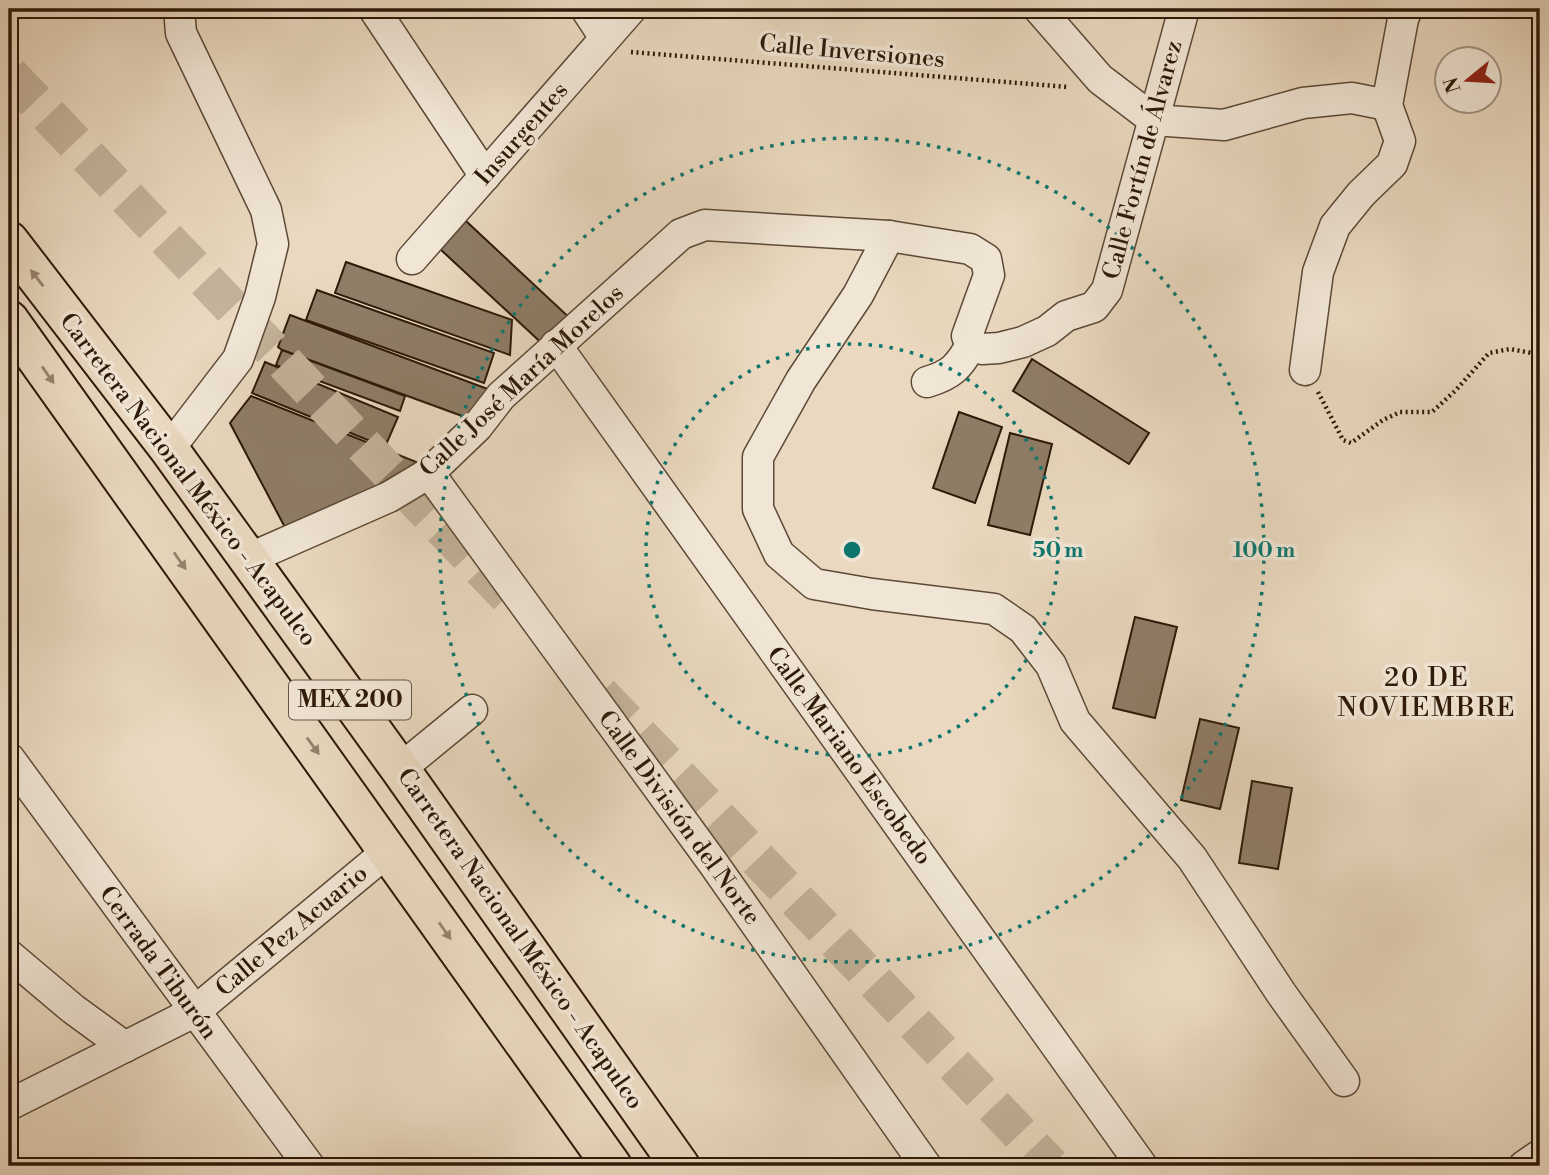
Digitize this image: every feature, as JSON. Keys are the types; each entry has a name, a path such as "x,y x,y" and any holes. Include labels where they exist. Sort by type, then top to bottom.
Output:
{"main road":[{"name":"Carretera Nacional México - Acapulco","path":"9,241 169,449 400,769 680,1166"},
{"name":"Carretera Nacional México - Acapulco","path":"9,320 612,1166"}],"street":[{"path":"169,449 238,359 260,298 273,244 266,210 181,33 179,9"},
{"path":"374,9 485,176"},
{"path":"586,9 605,38"},
{"name":"Insurgentes","path":"412,259 631,9"},
{"path":"1039,9 1100,79 1154,120 1224,125 1303,103 1352,98 1387,105"},
{"name":"Calle Fortín de Álvarez","path":"971,345 982,349 1023,342 1047,331 1066,316 1094,307 1107,290 1184,9"},
{"path":"1305,370 1318,272 1335,226 1361,194 1392,164 1400,141 1387,105 1407,9"},
{"name":"Calle José María Morelos","path":"248,559 389,496 429,473 477,427 501,396 556,345 681,234 705,225 889,236 970,250 986,259 989,275 969,326 967,336 971,345"},
{"path":"889,236 858,295 801,380 758,457 758,509 779,554 814,584 994,609 1023,629 1051,665 1075,721 1192,858 1343,1081"},
{"name":"Calle Mariano Escobedo","path":"556,345 1142,1166"},
{"path":"927,383 946,377 962,362 971,345"},
{"name":"Calle División del Norte","path":"429,473 713,863 926,1166"},
{"path":"400,769 472,710"},
{"name":"Cerrada Tiburón","path":"9,758 303,1165"},
{"name":"Calle Pez Acuario","path":"9,1105 194,1012 388,851"},
{"path":"9,955 73,1009 125,1047"},
{"path":"1524,1166 1540,1155"}],"path":[{"name":"Calle Inversiones","path":"605,38 618,51 1072,87 1100,79"},
{"path":"1305,370 1343,440 1352,443 1383,420 1400,412 1432,412 1489,353 1510,349 1532,353 1540,347"}],"building":[{"path":"466,221 574,322 548,349 440,249"},
{"path":"346,262 512,320 510,355 335,293"},
{"path":"317,290 494,353 484,383 306,320"},
{"path":"290,315 493,391 473,420 282,350 278,347"},
{"path":"282,350 405,396 400,411 276,365"},
{"path":"1032,359 1149,433 1129,464 1013,391"},
{"path":"265,362 398,417 385,447 252,393"},
{"path":"251,396 424,465 289,535 230,423"},
{"path":"959,412 1002,427 975,503 933,488"},
{"path":"1010,433 1052,444 1030,535 988,525"},
{"path":"1135,617 1177,627 1155,718 1113,708"},
{"path":"1200,719 1239,728 1220,809 1181,800"},
{"path":"1252,781 1292,788 1278,869 1239,863"}],"tunnel":[{"path":"9,74 515,604"},
{"path":"600,694 1051,1166"}],"district":[{"name":"20 DE NOVIEMBRE","path":"1427,693"}]}
